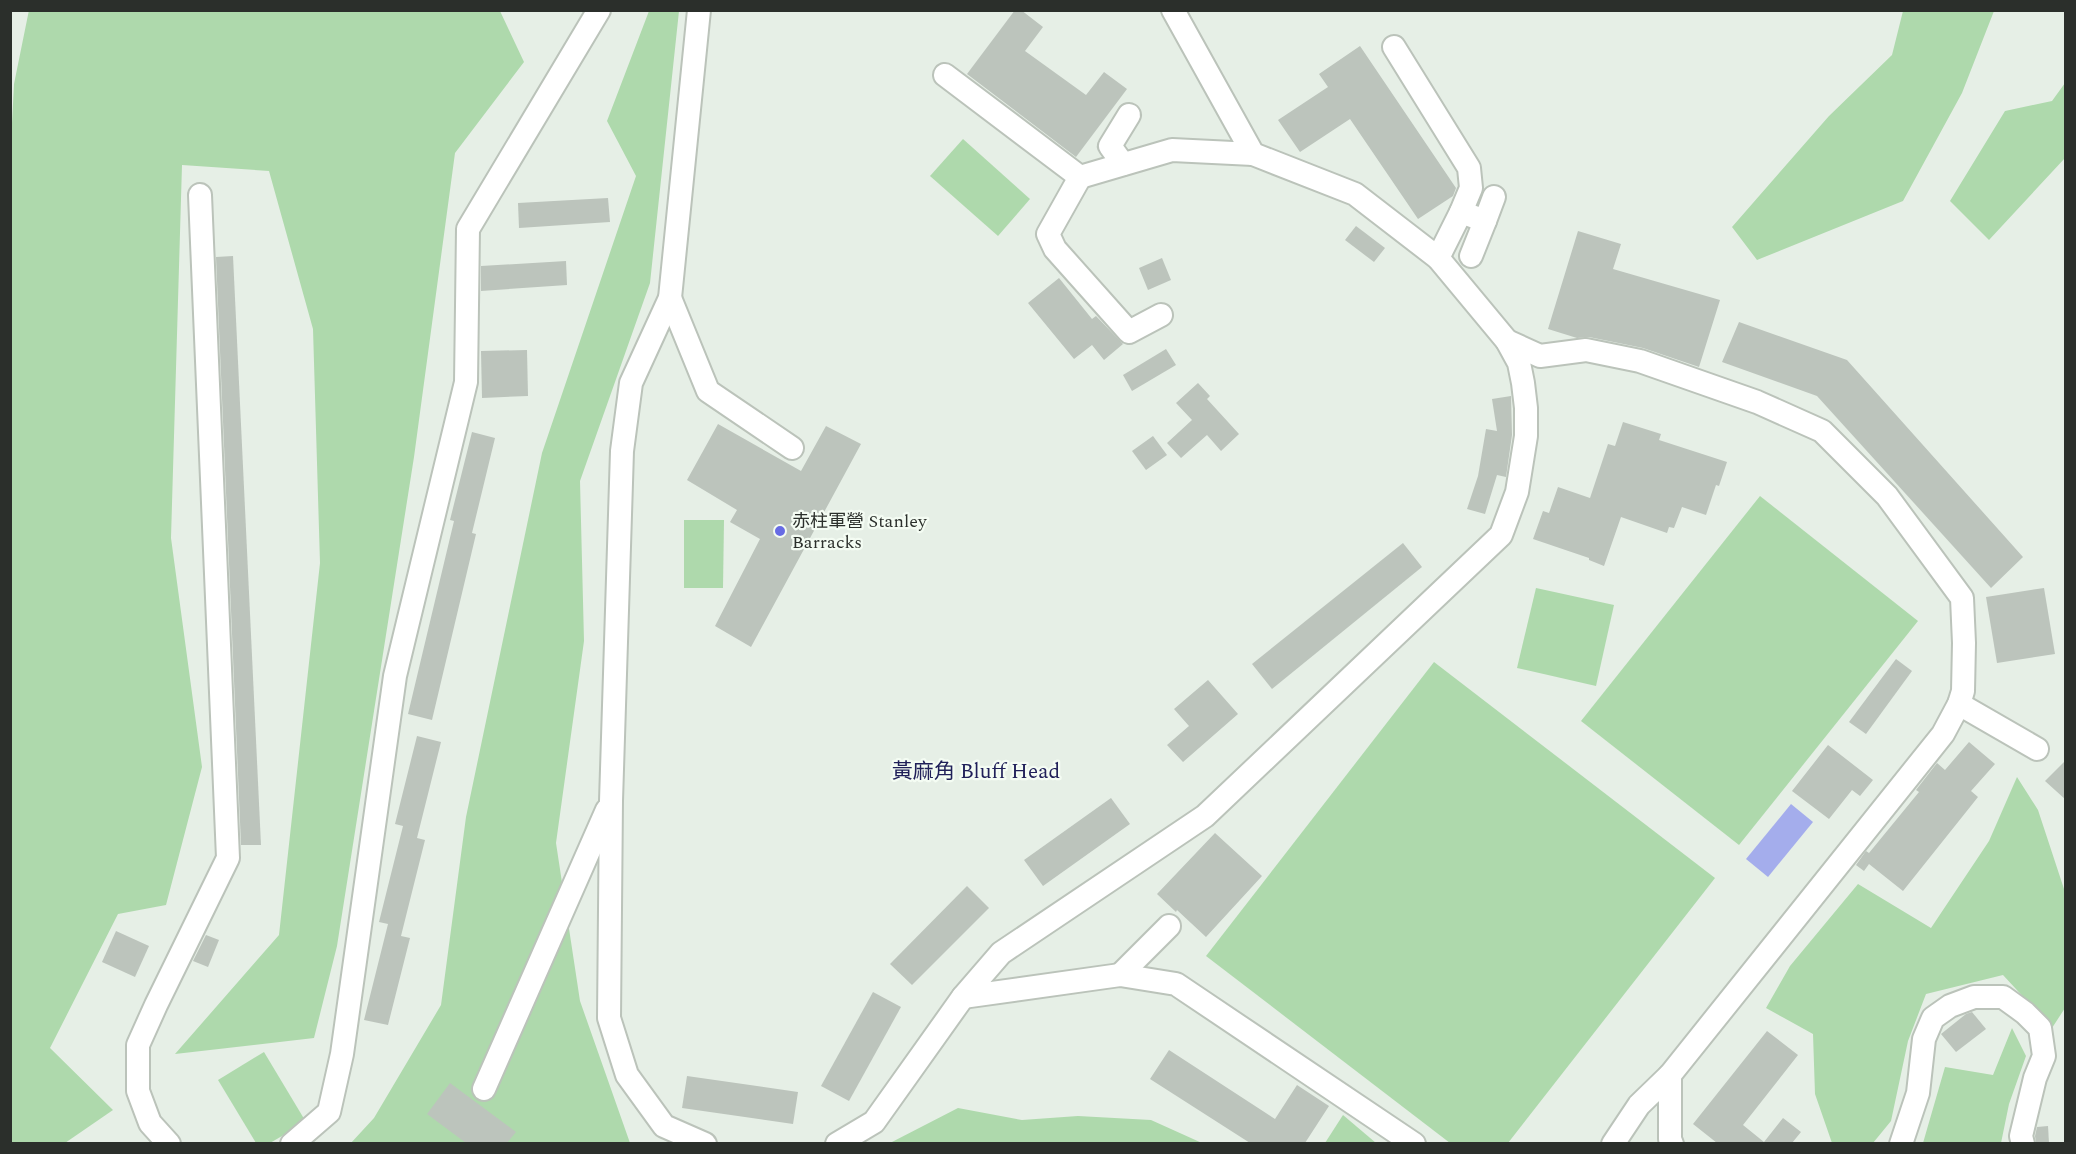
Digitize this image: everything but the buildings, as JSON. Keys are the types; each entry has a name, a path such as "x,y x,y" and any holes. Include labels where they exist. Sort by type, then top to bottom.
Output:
{"lane":[{"path":"292,1143 329,1112 342,1053 395,676 466,382 468,229 599,10"},
{"path":"699,10 670,298 631,383 622,451 611,801 609,1018 627,1075 664,1126 705,1143"},
{"path":"1173,10 1253,154"},
{"path":"1394,47 1469,168 1471,188 1437,258"},
{"path":"945,75 1080,177"},
{"path":"1112,155 1129,115"},
{"path":"837,1143 874,1122 963,997 1001,953 1205,816 1501,535 1517,492 1526,436 1524,383 1519,363 1507,341 1437,258 1355,194 1253,154 1172,150 1112,155 1080,177 1048,234 1055,249 1130,332 1161,315"},
{"path":"169,1143 150,1123 138,1091 138,1045 228,858 200,195"},
{"path":"1471,256 1494,197"},
{"path":"1461,212 1485,221"},
{"path":"670,298 708,390 792,448"},
{"path":"1507,341 1540,356 1586,350 1640,361 1757,402 1822,431 1887,496 1962,598 1963,691 1959,704 1943,734 1670,1076 1640,1105 1613,1143"},
{"path":"1959,704 2037,749"},
{"path":"484,1089 611,801"},
{"path":"1120,975 1168,926"},
{"path":"963,997 1120,975 1176,984 1414,1143"},
{"path":"1901,1143 1918,1092 1924,1040 1933,1018 1950,1006 1974,997 2004,997 2040,1028 2044,1056 2028,1107 2021,1136 2023,1143"},
{"path":"1670,1076 1671,1143"}],"green space":[{"path":"29,10 500,11 524,62 455,153 414,457 337,946 314,1038 175,1054 279,935 320,563 313,329 269,171 182,165 171,538 202,767 166,905 118,914 50,1048 113,1110 65,1143 10,1143 10,162 14,84"},
{"path":"649,11 679,11 650,283 580,481 584,641 556,843 580,1001 630,1143 350,1144 374,1118 441,1005 466,817 542,453 636,176 607,121"},
{"path":"1903,11 1994,11 1962,93 1903,201 1757,260 1732,227 1829,116 1892,55"},
{"path":"2065,83 2065,158 1989,240 1950,201 2005,111 2052,101"},
{"path":"963,139 1030,199 998,236 930,176"},
{"path":"1760,496 1918,621 1739,845 1581,721"},
{"path":"684,520 724,520 723,588 684,588"},
{"path":"1536,588 1614,605 1596,686 1517,668"},
{"path":"1434,662 1715,878 1508,1143 1450,1143 1206,956"},
{"path":"2017,777 2038,810 2065,892 2065,1008 2052,1028 2003,975 1926,994 1908,1041 1891,1121 1873,1143 1832,1143 1815,1094 1813,1034 1766,1008 1790,966 1858,884 1931,928 1989,841"},
{"path":"2012,1028 2026,1056 2009,1104 2001,1143 1923,1143 1945,1067 1993,1075"},
{"path":"264,1052 306,1122 270,1143 256,1143 218,1080"},
{"path":"958,1108 1022,1120 1078,1116 1151,1120 1202,1143 890,1143"},
{"path":"1343,1115 1376,1143 1325,1143"}],"water":[{"path":"1791,804 1813,822 1768,877 1746,859"}],"place":[{"name":"赤柱軍營 Stanley Barracks","path":"780,531"}],"district":[{"name":"黃麻角 Bluff Head","path":"976,771"}]}
